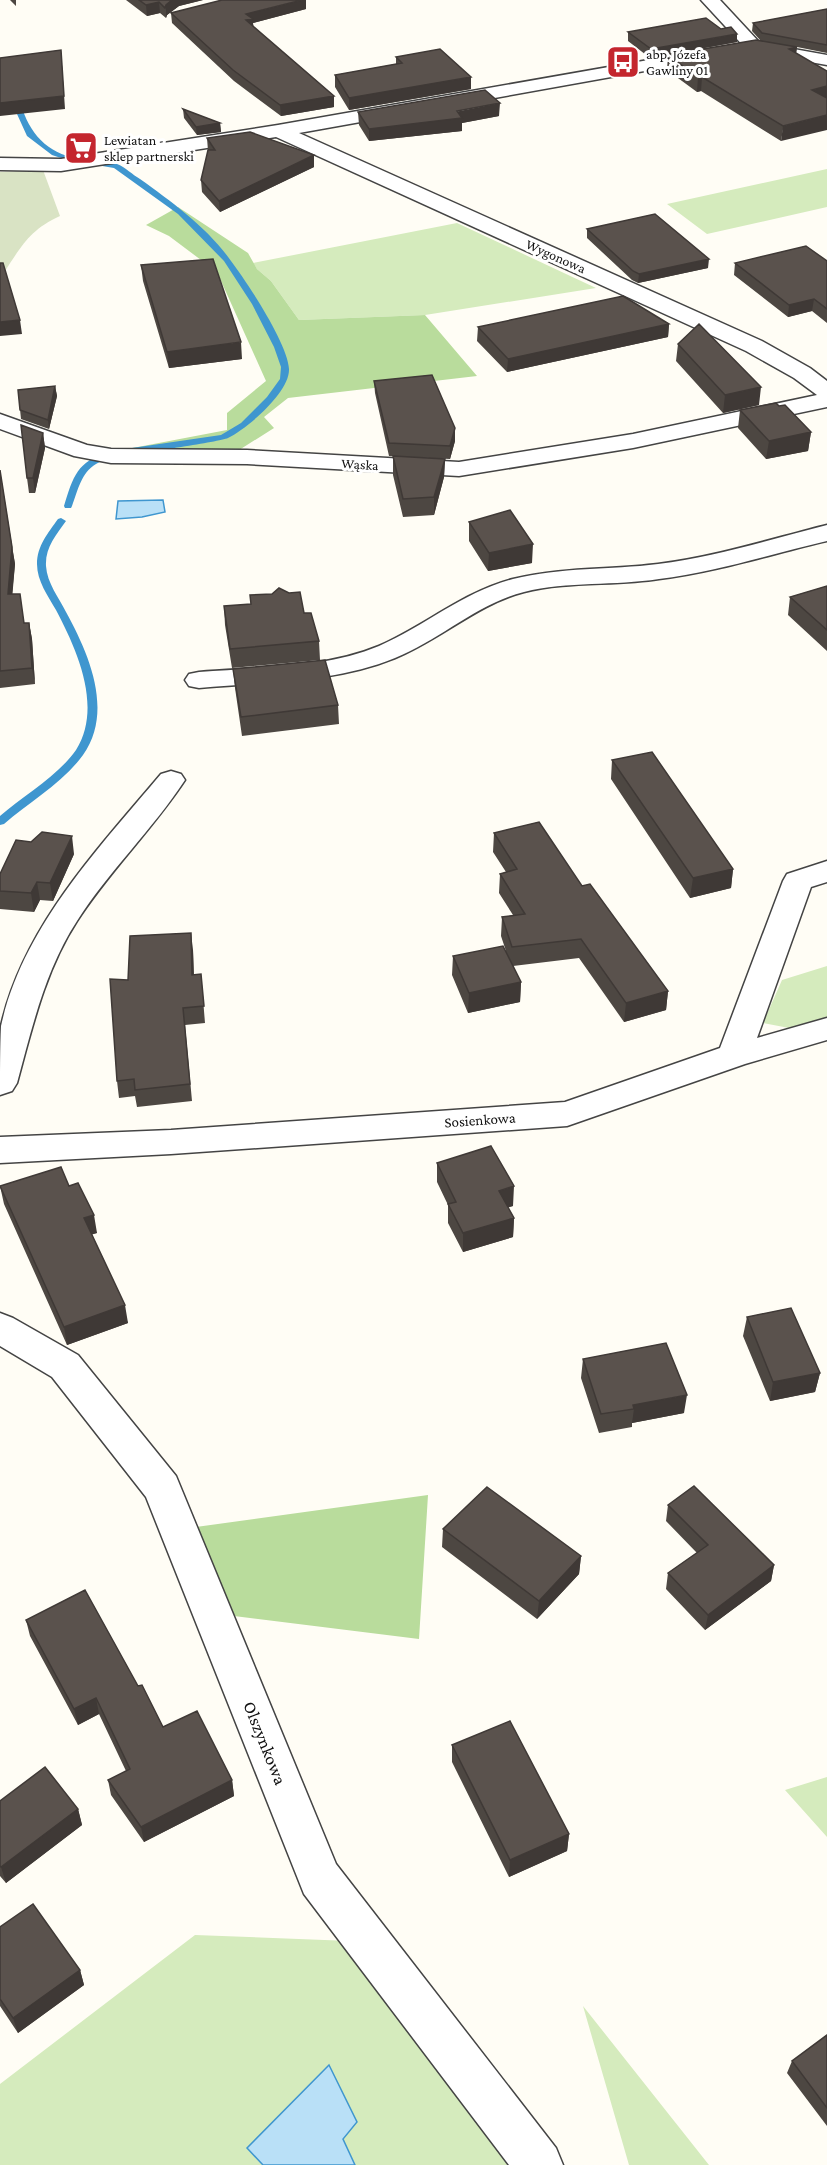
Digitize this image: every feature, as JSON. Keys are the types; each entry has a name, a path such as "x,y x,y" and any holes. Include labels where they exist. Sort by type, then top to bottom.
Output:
{"street":[{"path":"710,0 754,46"},
{"path":"0,164 61,165 278,131 754,46 827,60"},
{"name":"Wygonowa","path":"278,131 744,341 802,373 827,392"},
{"name":"Wąska","path":"0,421 94,454 129,458 247,457 459,470 633,441 827,400"},
{"path":"199,680 337,666 367,660 398,647 498,591 518,585 570,576 640,574 677,569 827,533"},
{"path":"0,1083 29,985 62,919 105,860 171,780"},
{"path":"734,1056 798,880 827,871"},
{"name":"Sosienkowa","path":"0,1150 171,1142 567,1114 734,1056 827,1029"},
{"name":"Olszynkowa","path":"0,1328 65,1366 162,1488 320,1879 539,2165"}],"green space":[{"path":"827,169 827,207 707,234 667,204"},
{"path":"43,170 60,216 34,232 5,271 0,271 0,172"},
{"path":"178,207 248,253 257,269 271,281 299,320 425,315 477,376 288,398 264,417 274,428 236,452 122,450 227,430 227,413 266,381 217,272 169,236 146,225"},
{"path":"457,223 596,288 425,315 299,320 271,281 253,263"},
{"path":"827,966 827,1017 789,1028 763,1023 782,980"},
{"path":"428,1495 419,1639 234,1616 196,1527"},
{"path":"827,1777 827,1837 785,1790"},
{"path":"195,1935 350,1941 529,2165 0,2165 0,2084"},
{"path":"583,2006 709,2165 629,2165"}],"water":[{"path":"163,500 165,512 116,519 118,501"},
{"path":"329,2065 357,2122 343,2139 355,2165 263,2165 247,2148"}],"building":[{"path":"139,0 172,0 165,8 159,2 146,5"},
{"path":"222,0 302,0 246,14 253,19 246,20 334,96 280,105 233,70 171,13"},
{"path":"827,9 827,45 762,33 753,23"},
{"path":"706,18 721,29 731,27 737,34 651,49 628,32"},
{"path":"756,40 797,47 789,49 827,71 827,86 812,90 827,98 827,115 783,126 702,77 698,77 668,55"},
{"path":"440,49 471,77 349,98 335,75 402,63 396,57"},
{"path":"61,50 64,96 0,103 0,58"},
{"path":"485,90 500,103 457,111 462,118 369,129 358,112"},
{"path":"183,109 220,123 196,127"},
{"path":"250,132 314,155 219,201 201,180 208,150 215,150 207,138"},
{"path":"655,214 709,259 639,274 587,229"},
{"path":"806,246 827,261 827,309 814,299 789,305 735,263"},
{"path":"213,259 241,342 167,352 141,265"},
{"path":"0,263 3,263 20,320 0,322"},
{"path":"623,296 669,324 508,359 478,327"},
{"path":"699,324 761,387 725,395 678,344"},
{"path":"432,375 455,428 450,446 389,443 374,381"},
{"path":"55,386 48,420 20,410 18,390"},
{"path":"776,403 779,406 785,405 811,432 769,441 740,410"},
{"path":"21,425 43,433 33,478 27,478"},
{"path":"393,456 445,459 434,497 403,499"},
{"path":"0,470 12,547 8,594 20,594 24,623 29,623 32,668 0,671"},
{"path":"510,510 533,544 489,553 469,522"},
{"path":"827,586 827,630 790,597"},
{"path":"279,588 289,593 300,592 304,613 311,613 319,641 230,649 224,606 251,604 250,595 272,594"},
{"path":"325,660 338,705 241,717 233,669"},
{"path":"652,752 733,869 693,878 612,760"},
{"path":"539,822 582,886 590,884 668,991 626,1003 581,939 512,947 502,917 525,914 500,874 517,869 494,833"},
{"path":"42,832 72,836 50,883 37,882 31,893 0,891 0,874 16,840 31,842"},
{"path":"191,933 192,975 201,974 204,1006 183,1008 190,1084 135,1090 134,1079 117,1081 110,979 128,980 130,936"},
{"path":"503,946 521,982 469,993 453,956"},
{"path":"491,1146 514,1186 499,1191 514,1218 463,1233 448,1204 456,1202 437,1163"},
{"path":"61,1167 69,1186 78,1183 94,1215 84,1218 125,1305 64,1327 0,1186"},
{"path":"791,1308 820,1373 773,1382 747,1317"},
{"path":"666,1343 687,1395 633,1405 634,1409 601,1414 583,1359"},
{"path":"694,1486 774,1565 708,1615 668,1573 708,1545 668,1505"},
{"path":"487,1487 581,1556 539,1601 443,1529"},
{"path":"85,1590 138,1686 142,1685 163,1727 197,1711 232,1780 141,1827 108,1780 130,1769 96,1698 74,1709 26,1620"},
{"path":"510,1721 569,1834 510,1860 452,1745"},
{"path":"45,1767 78,1809 1,1867 0,1801"},
{"path":"33,1904 80,1970 13,2018 0,1999 0,1927"},
{"path":"827,2035 827,2108 792,2061"}],"waterway":[{"path":"17,100 20,114 31,136 55,153 67,158 116,166 181,212 227,260 256,304 278,347 285,367 284,379 270,399 244,425 223,437 132,451"},
{"path":"68,506 77,479 85,467 109,455"},
{"path":"0,822 72,761 88,738 92,721 93,703 86,668 72,634 45,581 41,565 49,538 61,521"}],"place":[{"name":"abp. Józefa Gawliny 01","path":"623,62"},
{"name":"Lewiatan - sklep partnerski","path":"81,148"}]}
